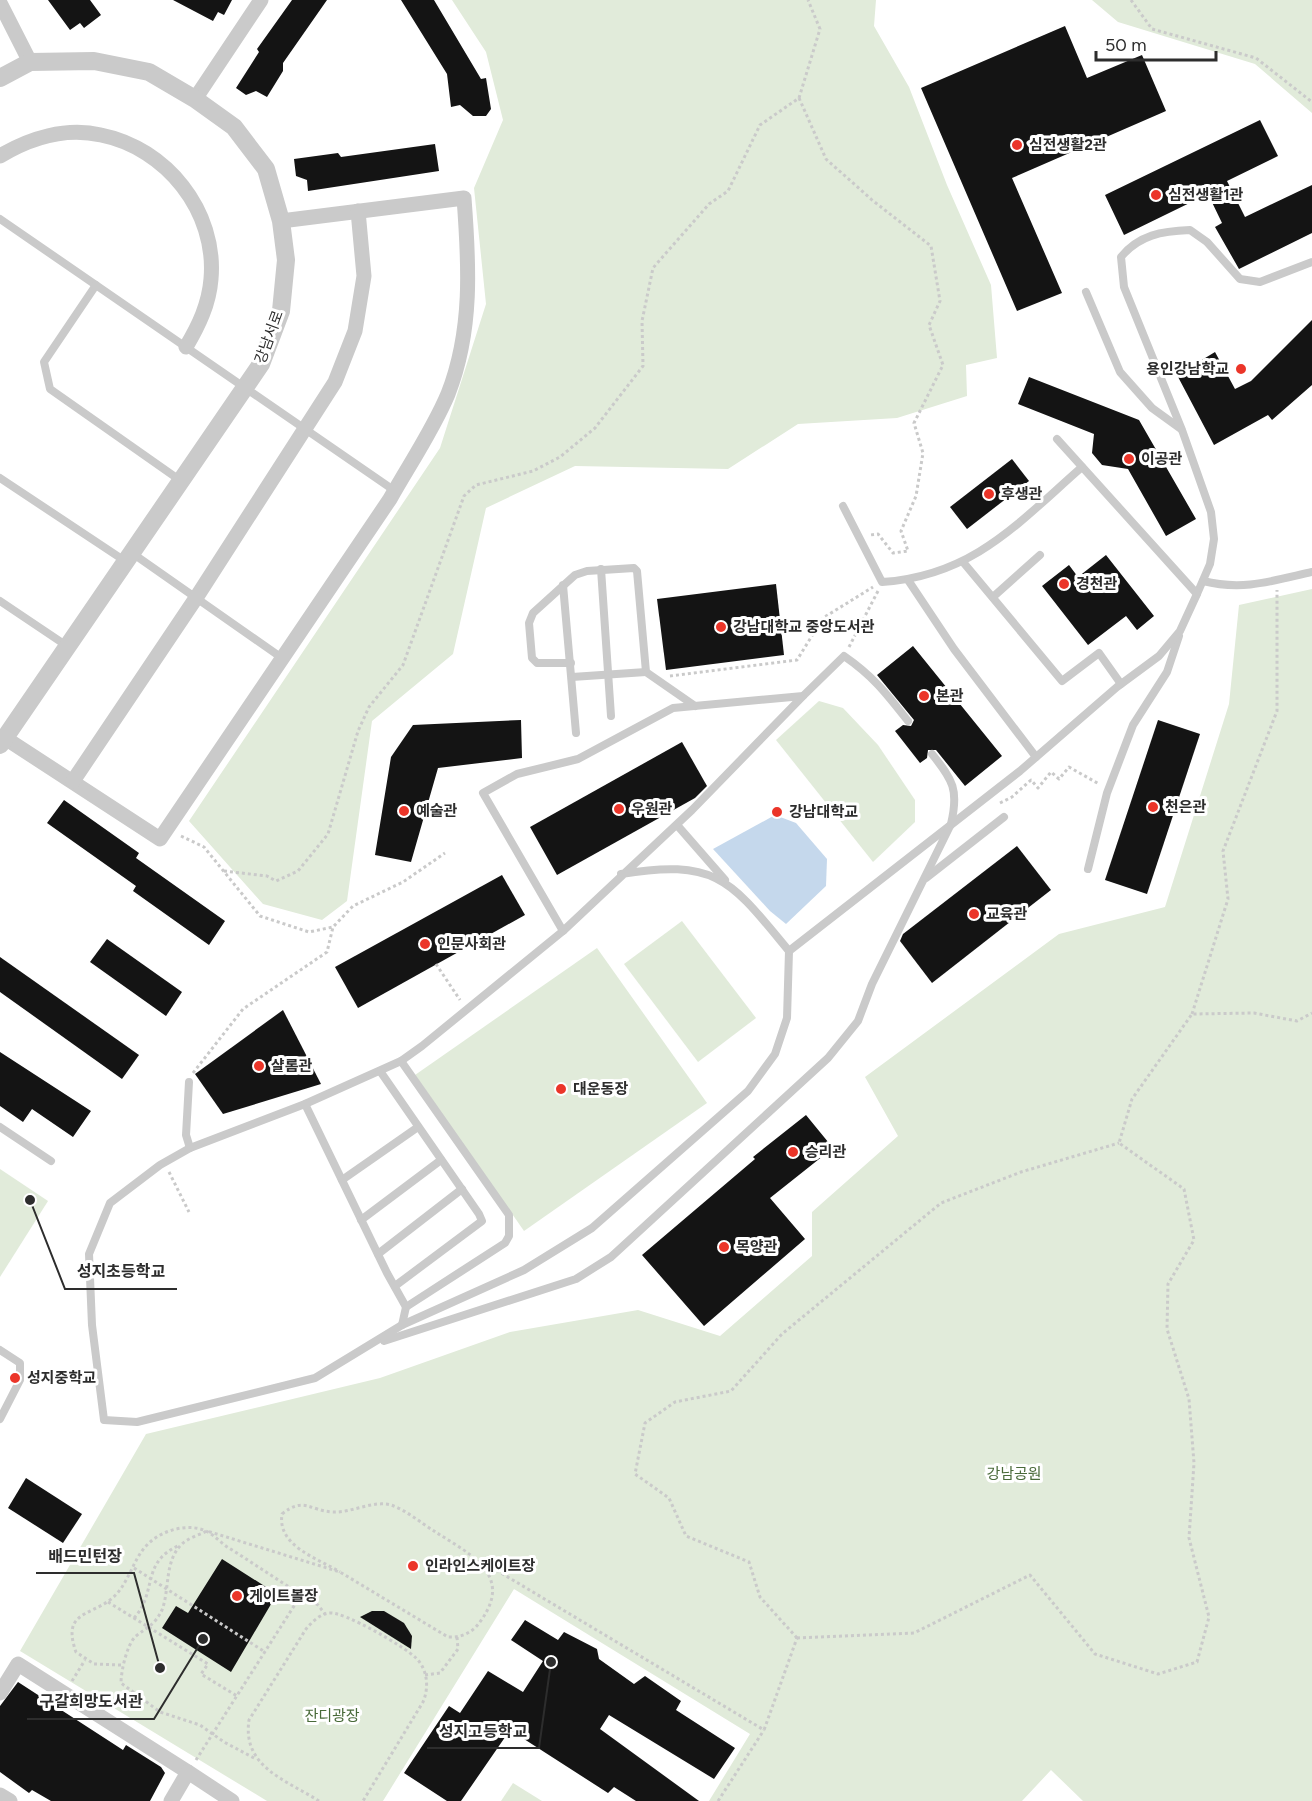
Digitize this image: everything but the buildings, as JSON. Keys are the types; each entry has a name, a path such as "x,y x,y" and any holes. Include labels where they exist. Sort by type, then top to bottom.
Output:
{"street":[{"path":"195,99 261,0"},
{"path":"1,8 30,62"},
{"name":"강남서로","path":"0,78 30,62 94,61 150,72 195,99 234,127 266,169 281,221 286,260 281,311 261,364 2,739"},
{"path":"0,156 19,145 43,136 72,133 101,135 142,149 174,175 198,209 210,246 211,278 206,308 186,347"},
{"path":"2,739 160,839 394,491 448,394 464,336 469,291 464,198 281,221"},
{"path":"73,782 196,598 335,382 356,331 364,276 358,211"},
{"path":"0,1694 18,1664 232,1801"},
{"path":"171,1801 188,1772"},
{"path":"0,1795 9,1801"}],"lane":[{"path":"0,219 394,491"},
{"path":"1088,869 1108,789 1133,724 1167,672 1180,631 1210,564 1214,539 1211,512 1182,430 1124,287 1121,257 1132,244 1147,236 1190,230 1206,242 1240,279 1260,282 1312,262"},
{"path":"96,285 45,362 50,389 181,481"},
{"path":"1086,292 1120,372 1152,408 1182,430"},
{"path":"1057,439 1197,594"},
{"path":"843,506 882,582 908,580 963,562 995,543 1082,467"},
{"path":"0,478 196,598 282,658"},
{"path":"993,597 1040,555"},
{"path":"963,562 1062,681 1099,653 1121,684"},
{"path":"571,663 537,663 532,658 529,622 532,613 575,575 601,569 629,567 637,571 646,672"},
{"path":"601,569 611,716"},
{"path":"1203,581 1228,587 1312,572"},
{"path":"908,580 954,649 1036,757"},
{"path":"563,585 576,733"},
{"path":"0,601 67,646"},
{"path":"789,951 1036,757 1121,684 1159,656 1180,631"},
{"path":"676,825 727,883 745,898 789,951 787,1018 776,1054 747,1091 592,1228 524,1270 402,1325 315,1378 136,1422 104,1420 92,1325 89,1254 110,1203 165,1162 190,1148 305,1104 401,1061 563,931 621,874 676,825 844,656 863,668 880,685 908,721"},
{"path":"572,677 646,672 678,692 695,706"},
{"path":"563,931 483,793 517,774 578,759 673,708 803,696"},
{"path":"374,1344 576,1279 611,1257 828,1059 858,1021 872,984 951,824 956,802 953,785 932,754"},
{"path":"924,879 1004,817"},
{"path":"621,874 677,867 704,873 727,883"},
{"path":"401,1061 509,1215 511,1227 505,1243 406,1307"},
{"path":"380,1071 480,1214 482,1221 394,1286"},
{"path":"189,1082 186,1135 190,1148"},
{"path":"305,1104 406,1307 402,1325"},
{"path":"0,1127 51,1161"},
{"path":"342,1180 418,1127"},
{"path":"361,1220 441,1160"},
{"path":"378,1254 462,1189"},
{"path":"0,1350 20,1363 20,1380 0,1419"}],"path":[{"path":"224,871 267,876 276,881 298,871 328,834 358,731 369,707 403,665 464,496 477,485 533,471 560,457 595,428 643,366 642,321 653,268 709,204 728,191 760,125 799,98 820,29 808,0"},
{"path":"1131,0 1152,29 1256,58 1312,102"},
{"path":"799,98 826,159 872,200 931,246 940,301 929,325 943,365 914,423 923,453 915,496 902,531 908,551 893,553 878,534 859,537"},
{"path":"1119,1143 1132,1099 1192,1014 1228,899 1222,851 1277,711 1277,580"},
{"path":"844,656 882,582"},
{"path":"654,678 797,660 822,618 882,582"},
{"path":"998,804 1012,798 1031,780 1038,788 1051,772 1059,778 1069,767 1108,789"},
{"path":"166,830 204,848 260,916 309,932 333,927"},
{"path":"189,1082 243,1009 327,952 333,927 353,906 403,882 445,854"},
{"path":"436,964 467,1010"},
{"path":"1192,1014 1254,1012 1297,1021 1312,1013"},
{"path":"796,1638 914,1633 1030,1575 1095,1654 1158,1674 1197,1662 1209,1617 1189,1538 1194,1463 1189,1399 1167,1329 1168,1284 1194,1240 1184,1189 1119,1143"},
{"path":"796,1638 760,1597 749,1562 686,1536 669,1498 635,1474 645,1423 675,1402 731,1391 782,1334 941,1203 1021,1173 1119,1143"},
{"path":"165,1162 189,1212"},
{"path":"480,1560 490,1577 492,1593 489,1607 475,1628 457,1637 438,1633 286,1540 280,1527 282,1514 292,1506 304,1504 332,1512 385,1504 394,1506 764,1730"},
{"path":"121,1665 94,1664 76,1652 73,1644 76,1621 86,1611 108,1602 116,1595 144,1548 156,1537 185,1528 207,1531 340,1572"},
{"path":"134,1618 145,1600 149,1578 160,1556 207,1531"},
{"path":"207,1531 318,1605 325,1614"},
{"path":"182,1544 168,1574 162,1610 150,1628 137,1635 121,1665 121,1683 130,1692 160,1712 188,1719 254,1758 260,1765 319,1801"},
{"path":"134,1568 265,1652"},
{"path":"188,1772 301,1595"},
{"path":"108,1602 208,1664 201,1674 237,1696"},
{"path":"254,1758 248,1736 249,1720 306,1629 325,1614 348,1616 416,1658 425,1675 427,1692 363,1801"},
{"path":"425,1675 440,1673 458,1649 457,1637"},
{"path":"718,1801 764,1730 796,1638"},
{"path":"65,1693 85,1660"}],"green space":[{"path":"452,0 876,0 874,26 909,87 947,185 991,285 997,358 966,365 967,396 897,418 798,424 728,469 575,466 486,508 453,654 372,721 347,901 322,920 263,904 189,821 440,448 486,304 474,188 503,120 486,52"},
{"path":"1092,0 1312,0 1312,113 1255,64 1118,22"},
{"name":"강남공원","path":"1312,589 1312,1801 1083,1801 1051,1770 1022,1801 709,1801 750,1734 514,1589 383,1801 267,1801 20,1651 146,1434 380,1378 510,1332 638,1310 720,1336 812,1256 812,1212 898,1136 865,1077 1059,934 1165,907 1229,704 1239,605"},
{"path":"819,701 843,708 878,745 915,800 915,822 873,862 776,740"},
{"path":"682,921 756,1018 698,1062 624,964"},
{"name":"대운동장","path":"597,948 707,1103 524,1231 415,1075"},
{"path":"0,1169 48,1201 0,1277"},
{"path":"513,1783 542,1801 501,1801"}],"water":[{"path":"775,815 796,823 827,859 826,886 786,924 770,911 713,849"}],"place":[{"name":"심전생활2관","path":"1017,145"},
{"name":"심전생활1관","path":"1156,195"},
{"name":"용인강남학교","path":"1241,369"},
{"name":"이공관","path":"1129,459"},
{"name":"후생관","path":"989,494"},
{"name":"경천관","path":"1064,584"},
{"name":"강남대학교 중앙도서관","path":"721,627"},
{"name":"본관","path":"924,696"},
{"name":"천은관","path":"1153,807"},
{"name":"우원관","path":"619,809"},
{"name":"예술관","path":"404,811"},
{"name":"강남대학교","path":"777,812"},
{"name":"교육관","path":"974,914"},
{"name":"인문사회관","path":"425,944"},
{"name":"샬롬관","path":"259,1066"},
{"name":"대운동장","path":"561,1089"},
{"name":"승리관","path":"793,1152"},
{"name":"성지초등학교","path":"30,1200"},
{"name":"목양관","path":"724,1247"},
{"name":"성지중학교","path":"15,1378"},
{"name":"인라인스케이트장","path":"413,1566"},
{"name":"게이트볼장","path":"237,1596"},
{"name":"구갈희망도서관","path":"203,1639"},
{"name":"성지고등학교","path":"551,1662"},
{"name":"배드민턴장","path":"160,1668"}],"park label":[{"name":"잔디광장","path":"332,1716"}]}
